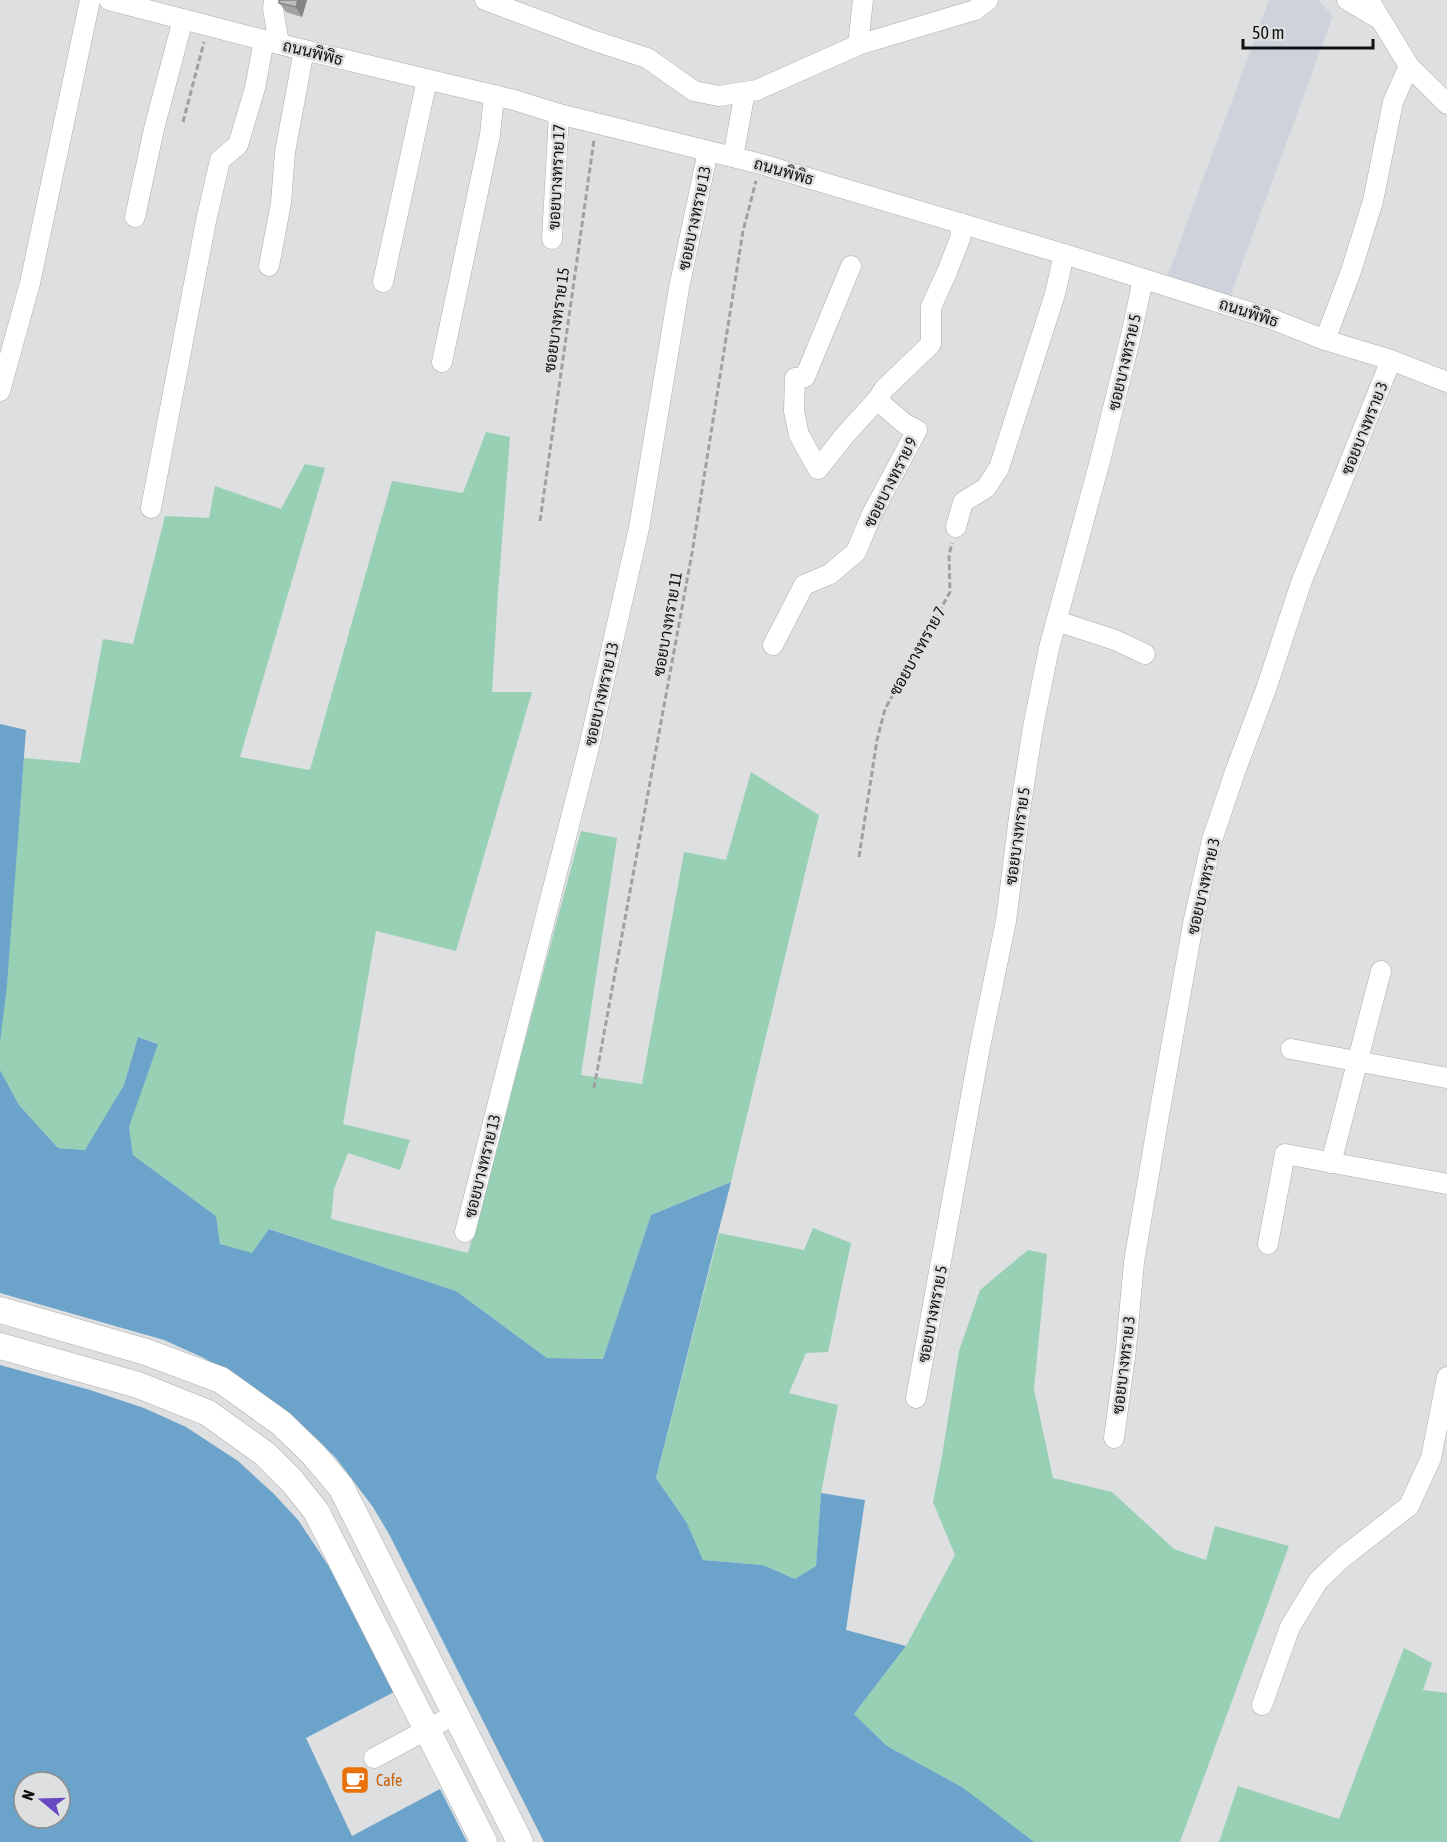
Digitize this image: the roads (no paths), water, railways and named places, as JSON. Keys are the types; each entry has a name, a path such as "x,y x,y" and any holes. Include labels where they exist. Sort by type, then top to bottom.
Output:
{"main road":[{"path":"0,1310 146,1352 221,1380 281,1423 315,1455 341,1487 520,1842"},
{"path":"0,1346 138,1385 208,1413 265,1454 292,1481 316,1511 484,1842"}],"street":[{"path":"0,391 30,283 90,0"},
{"name":"ถนนพิพิธ","path":"109,0 761,164 1064,254 1272,319 1325,340 1391,360 1447,382"},
{"path":"152,508 206,221 220,160 238,145 271,42 274,0"},
{"path":"485,0 508,4 592,40 647,58 694,91 719,96 757,90 858,45 975,10 988,0"},
{"path":"858,45 863,0"},
{"path":"1347,0 1381,20"},
{"path":"1369,0 1409,66 1447,104"},
{"path":"135,217 154,129 183,19"},
{"path":"269,266 281,203 285,152 304,50"},
{"path":"1325,340 1373,201 1393,102 1409,66"},
{"path":"383,282 427,80"},
{"path":"733,157 745,92"},
{"path":"442,362 490,135 494,95"},
{"name":"ขอยบางทราย 17","path":"552,240 559,114"},
{"name":"ซอยบางทราย 13","path":"465,1232 585,762 639,528 679,288 708,151"},
{"path":"851,266 805,377 795,378 794,411 799,435 818,469 884,389 931,344 930,307 961,236 960,223"},
{"path":"956,527 963,502 986,488 999,468 1055,294 1064,254"},
{"name":"ซอยบางทราย 5","path":"916,1398 980,1047 1006,921 1033,727 1049,648 1101,457 1143,279"},
{"name":"ซอยบางทราย 3","path":"1114,1438 1126,1349 1134,1262 1193,924 1212,840 1301,583 1391,360"},
{"name":"ซอยบางทราย 9","path":"773,645 804,585 830,574 856,552 872,514 917,430 905,424 877,400"},
{"path":"1057,621 1115,640 1145,654"},
{"path":"1331,1163 1381,971"},
{"path":"1291,1049 1447,1078"},
{"path":"1268,1244 1285,1154 1447,1184"},
{"path":"1262,1705 1290,1628 1318,1581 1342,1557 1409,1506 1431,1458 1447,1377"},
{"path":"375,1758 456,1714"}],"water":[{"path":"0,724 26,730 7,985 0,1042"},
{"path":"138,1037 158,1044 129,1127 133,1155 216,1216 220,1244 252,1253 269,1229 456,1291 547,1358 603,1359 651,1215 731,1182 656,1478 687,1523 703,1560 763,1565 795,1579 816,1566 821,1493 865,1500 846,1630 906,1646 854,1714 887,1746 962,1787 1034,1842 0,1842 0,1070 19,1105 58,1148 85,1150 124,1085"}],"place":[{"name":"Cafe","path":"355,1780"}]}
